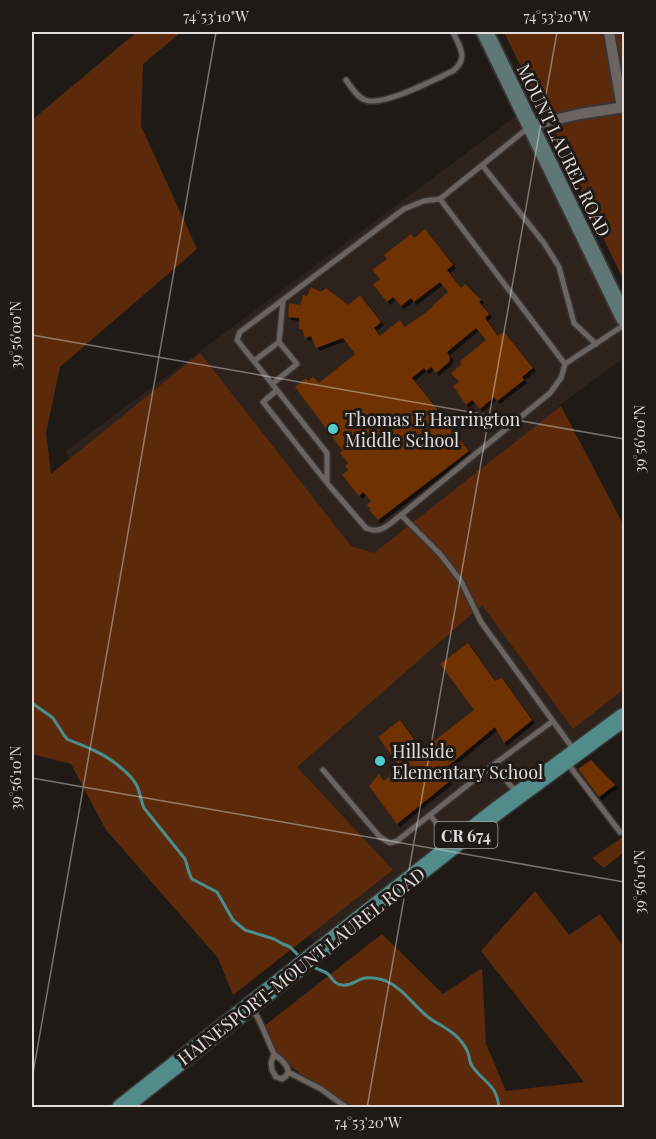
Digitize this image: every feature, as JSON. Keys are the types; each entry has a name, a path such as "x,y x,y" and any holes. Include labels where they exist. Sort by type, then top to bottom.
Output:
{"main road":[{"name":"MOUNT LAUREL ROAD","path":"485,32 624,318"},
{"name":"HAINESPORT-MOUNT LAUREL ROAD","path":"124,1107 518,795 624,717"}],"street":[{"path":"532,125 580,114 623,108 609,32"}],"lane":[{"path":"346,80 357,95 364,100 373,101 403,93 453,71 459,66 463,55 453,32"},
{"path":"327,483 327,453 239,344 237,340 240,332 404,209 424,201 440,199 532,125"},
{"path":"482,165 544,243 559,267 574,323 596,344"},
{"path":"440,199 566,364"},
{"path":"272,384 297,364 279,342 283,300"},
{"path":"277,390 263,402 366,528 373,531 380,530 550,393 561,378 566,364 624,325"},
{"path":"254,361 279,342"},
{"path":"401,514 440,554 461,581 481,622 553,721 570,756 620,832"},
{"path":"323,770 380,837 390,843 397,841 553,721"},
{"path":"493,765 518,795"},
{"path":"430,815 454,845"},
{"path":"251,1006 274,1054 282,1060 288,1072 321,1089 347,1107"},
{"path":"274,1054 271,1064 276,1077 282,1079 288,1072"}],"shaded area":[{"path":"137,32 181,32 143,64 141,126 197,249 60,367 46,433 51,474 200,353 351,546 374,553 561,406 624,526 624,689 573,729 482,605 297,767 393,870 233,995 218,958 106,830 71,764 32,754 32,120"},
{"path":"504,32 624,32 624,281"},
{"name":"Thomas E Harrington Middle School","path":"524,110 624,319 624,358 558,406 624,534 624,716 324,947 254,898 188,694 66,451"},
{"path":"624,836 624,852 604,868 592,858"},
{"path":"535,891 569,935 600,914 624,948 624,1107 341,1107 281,1058 259,1030 382,934 443,994 482,968 486,1044 506,1091 584,1082 481,951"}],"building":[{"path":"425,229 453,265 447,270 461,288 465,284 481,300 479,302 489,314 485,318 498,336 504,332 533,368 522,377 524,380 497,401 494,397 480,409 472,400 466,405 453,386 459,382 451,373 462,364 460,361 486,340 476,328 447,352 450,357 449,362 436,373 431,367 426,371 424,368 412,378 441,414 445,412 453,423 449,426 469,451 378,520 367,505 371,501 363,492 359,496 342,475 348,470 345,466 348,463 340,453 343,451 295,387 306,378 308,381 313,377 319,383 355,354 343,338 316,348 311,336 305,338 302,329 299,329 299,318 288,317 289,303 300,305 303,295 307,296 311,287 321,292 326,288 348,305 360,295 381,322 374,328 380,336 400,320 405,327 433,307 448,292 440,282 414,302 411,298 401,306 393,297 387,302 373,284 380,279 372,270 387,259 384,255 411,234 414,238"},
{"path":"468,643 495,681 502,678 532,720 504,743 495,727 441,772 450,781 397,824 369,786 379,774 384,781 400,767 378,737 400,720 422,750 474,710 440,664"},
{"path":"591,760 615,785 599,797 578,769"}],"waterway":[{"path":"32,703 53,718 67,739 105,756 129,775 137,786 144,808 185,859 192,879 217,892 233,920 245,930 274,939 290,947 301,958"},
{"path":"312,966 328,974 339,984 349,985 362,979 372,978 386,981 398,988 428,1017 452,1032 461,1041 470,1063 496,1094 499,1108"}],"place":[{"name":"Thomas E Harrington Middle School","path":"333,429"},
{"name":"Hillside Elementary School","path":"380,761"}]}
